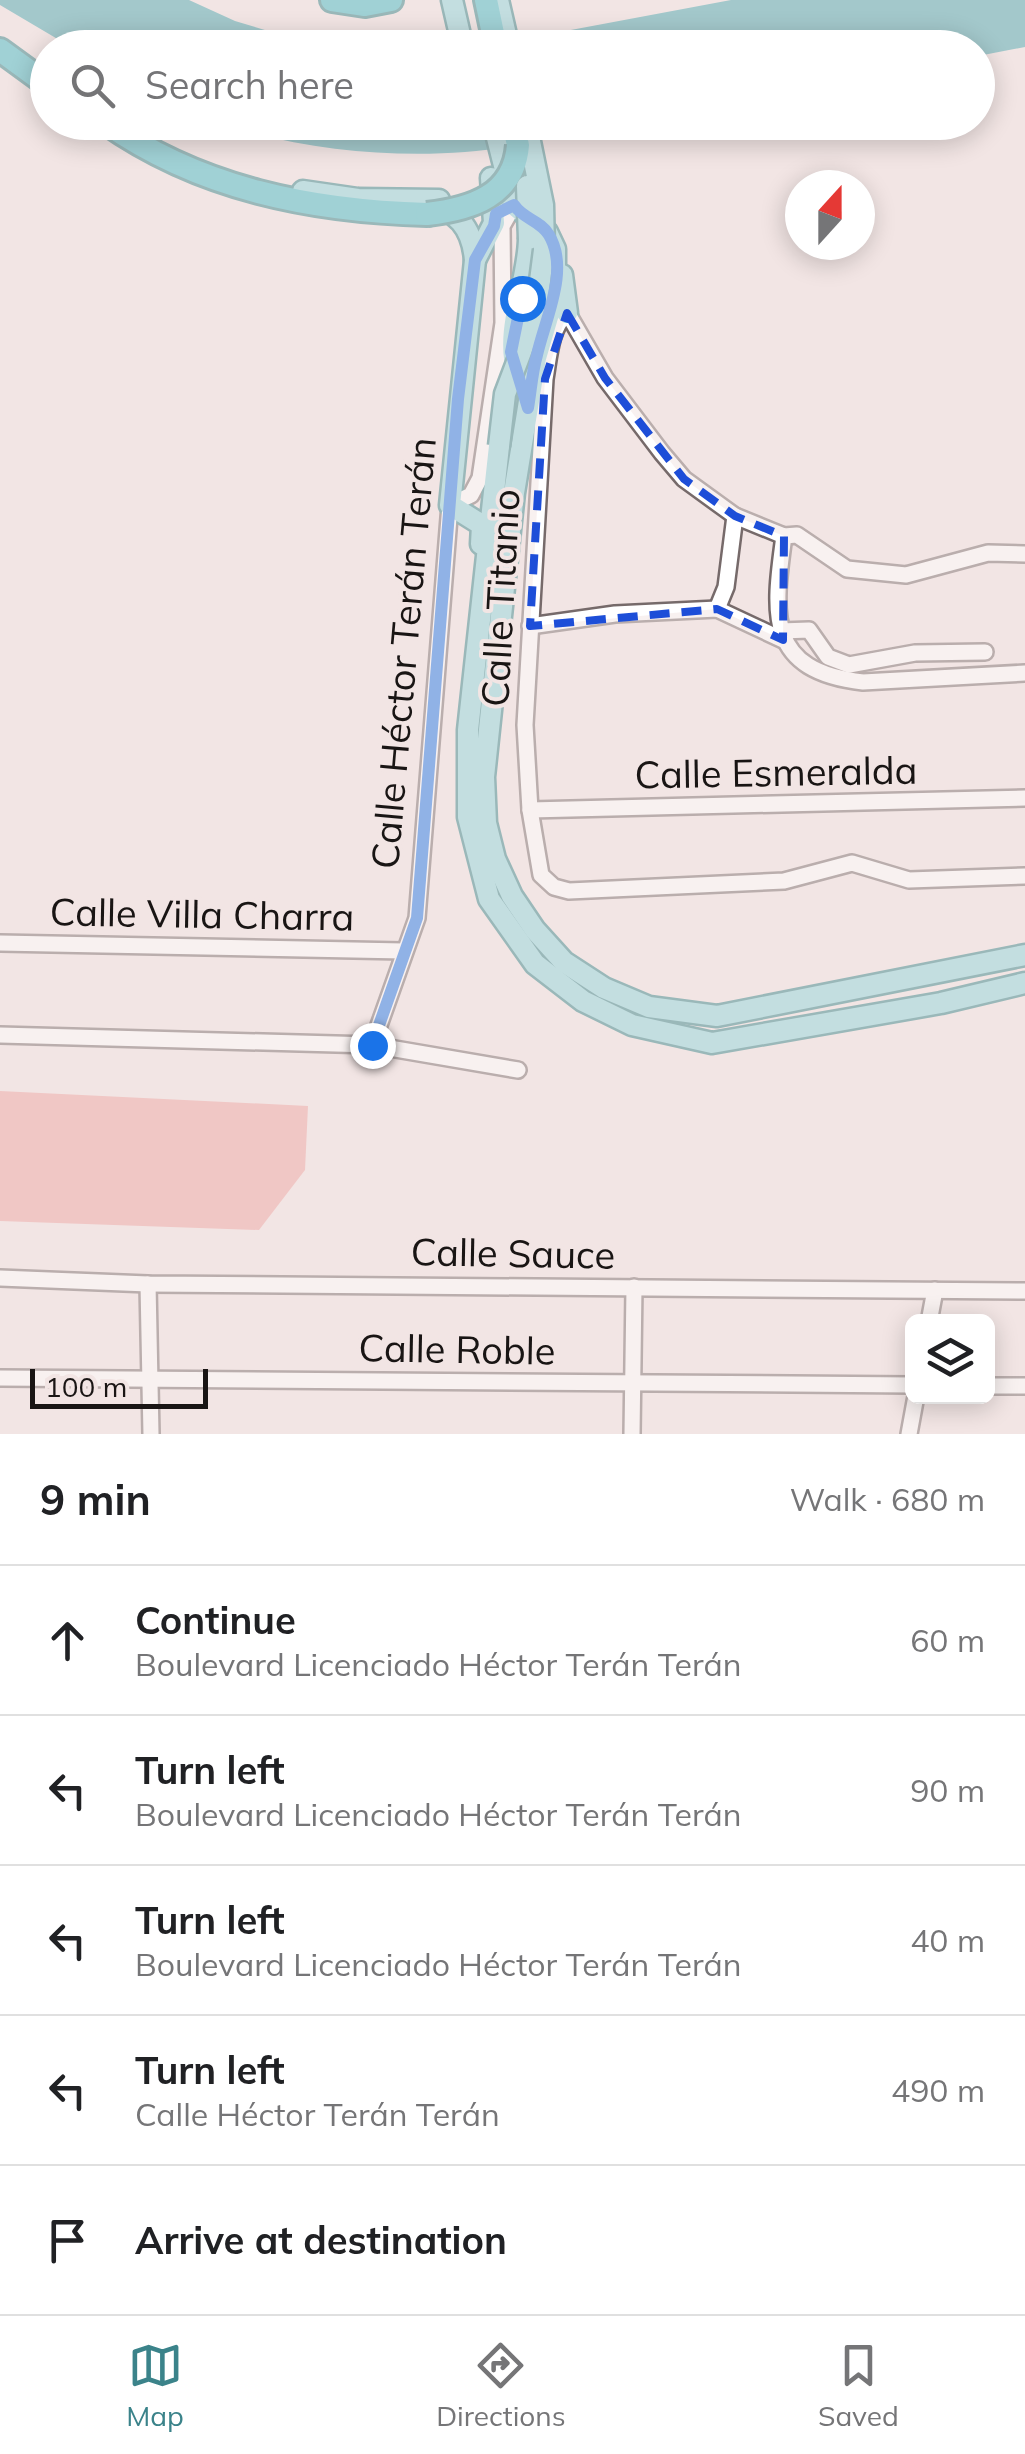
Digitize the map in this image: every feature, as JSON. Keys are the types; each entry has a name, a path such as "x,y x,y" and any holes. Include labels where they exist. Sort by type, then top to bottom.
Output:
{"highway":[{"path":"332,0 364,5 391,0"},
{"path":"486,0 492,30"},
{"path":"0,50 30,72"},
{"path":"137,140 180,166 234,186 338,208 459,210 490,196 509,176 517,158 506,152"}],"main road":[{"path":"452,0 464,30"},
{"path":"466,0 468,30"},
{"path":"498,0 505,30"},
{"path":"426,207 466,198 506,152"},
{"path":"501,215 506,152"},
{"path":"506,152 530,204 529,260 511,352 528,408"},
{"path":"506,152 544,205 544,250 536,312 506,394 468,730 468,817 489,899 535,964 583,1001 632,1025 712,1042 941,1004 1025,984"},
{"name":"Calle Héctor Terán Terán","path":"426,207 448,209 466,226 473,239 475,260 450,504"},
{"path":"501,215 535,211 558,236 567,312"},
{"path":"501,215 518,212 542,225 555,249 554,289 536,358 500,613 484,778 486,822 495,859 512,896 535,930 564,962 604,988 649,1007 717,1016 1025,955"},
{"name":"Calle Héctor Terán Terán","path":"475,260 501,215"},
{"path":"450,504 483,528 475,604 482,618"}],"street":[{"path":"450,504 471,495 480,478 504,323 501,215"},
{"path":"554,289 604,378 662,453 684,479 735,516 784,536 798,535 847,569 906,575 988,552 1025,554"},
{"name":"Calle Titanio","path":"567,312 559,320 552,339 545,379 525,725 530,810 542,875 554,886 569,891 784,881 852,862 909,880 1025,876"},
{"name":"Calle Héctor Terán Terán","path":"372,1045 417,918 450,504"},
{"path":"717,609 726,587 735,516"},
{"path":"784,536 780,565 782,636 794,657 811,668 836,680 863,682 1025,673"},
{"path":"530,626 616,614 717,609 782,636 809,630 828,656 849,664 915,653 985,652"},
{"name":"Calle Esmeralda","path":"530,810 1025,798"},
{"name":"Calle Villa Charra","path":"0,942 403,950"},
{"path":"0,1035 372,1045 518,1070"},
{"name":"Calle Sauce","path":"0,1278 148,1284 1025,1290"},
{"path":"148,1284 151,1434"},
{"path":"632,1434 634,1286"},
{"path":"931,1314 935,1290"},
{"name":"Calle Roble","path":"0,1378 905,1385"},
{"path":"995,1386 1025,1386"},
{"path":"909,1434 915,1404"}],"highlighted area":[{"path":"567,313 605,378 684,479 735,516 784,536 783,640 717,609 530,626 545,379"}],"shaded area":[{"path":"0,1091 308,1106 305,1170 259,1230 0,1221"}],"water":[{"path":"0,0 189,0 265,30 42,30 0,5"},
{"path":"731,0 1025,0 1025,47 995,53 995,30 570,30"},
{"path":"284,140 540,140 435,154"}],"route":[{"path":"372,1045 417,918 458,399 475,260 494,226 496,214 514,205 518,212 542,225 555,249 553,300 536,358 528,408 511,352 522,298"}]}
